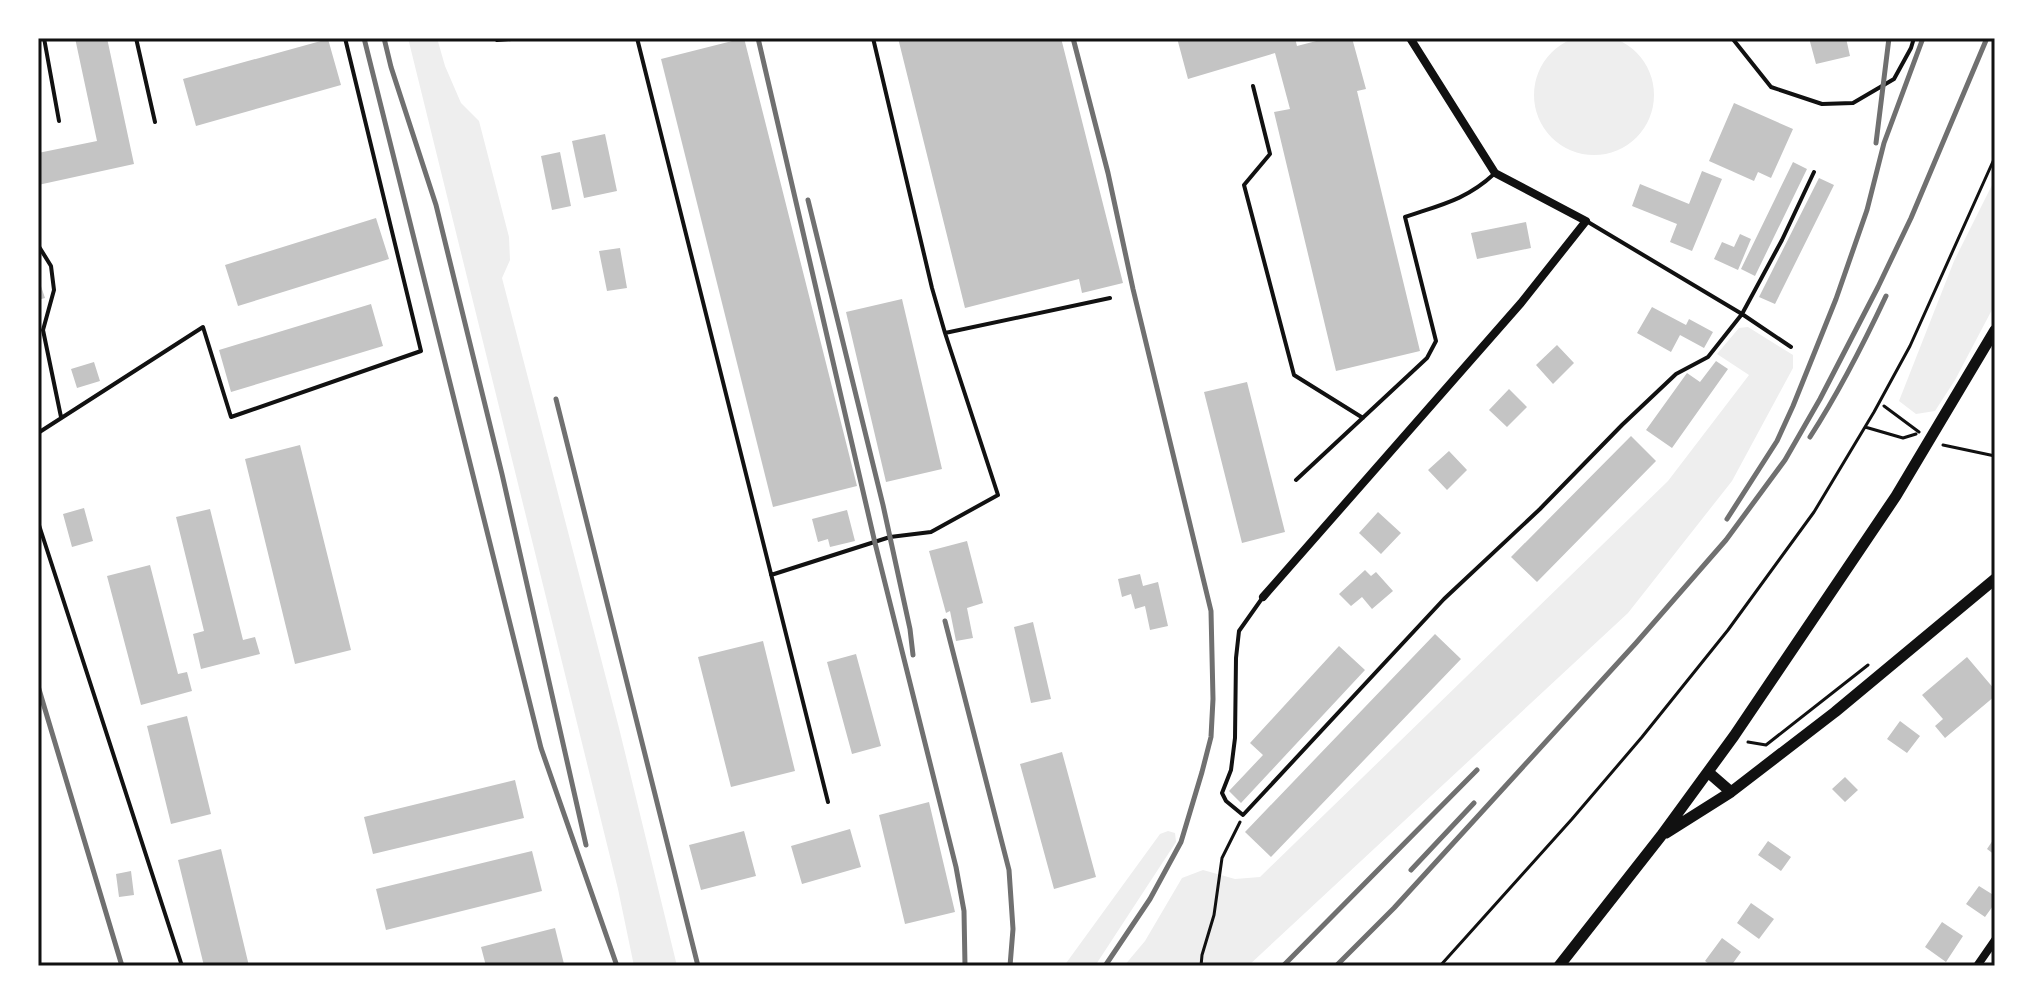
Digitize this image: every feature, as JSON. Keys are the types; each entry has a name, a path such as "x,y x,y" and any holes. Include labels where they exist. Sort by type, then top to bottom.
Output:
{"street":[{"path":"1263,597 1521,303 1586,221 1495,173 1410,38"},
{"path":"1559,966 1708,772 1896,496 1995,330"},
{"path":"1661,836 1731,792 1835,712 1995,579"},
{"path":"1708,772 1731,792"},
{"path":"1977,966 1995,940"}],"lane":[{"path":"44,38 59,121"},
{"path":"136,38 155,122"},
{"path":"38,433 203,327 231,417 421,351 345,38"},
{"path":"495,38 526,38"},
{"path":"637,38 828,802"},
{"path":"771,575 890,537 931,532 998,495 932,288 873,38"},
{"path":"1732,38 1771,87 1822,104 1853,103 1894,79 1914,38"},
{"path":"1253,86 1270,154 1244,185 1294,375 1363,418"},
{"path":"1263,597 1239,631 1235,738 1231,770 1222,793 1226,801 1243,815 1444,599 1676,374 1708,357 1742,314 1814,172"},
{"path":"1296,480 1427,358 1436,341 1405,217 1477,190 1495,173"},
{"path":"1586,221 1742,314 1791,347"},
{"path":"38,245 51,266 53,278 54,290 43,330 61,417"},
{"path":"945,333 1110,298"},
{"path":"38,522 182,966"}],"path":[{"path":"1440,966 1612,772 1728,630 1814,512 1910,346 1995,157"},
{"path":"1865,427 1903,438 1919,433"},
{"path":"1201,966 1214,915 1222,858 1243,815"}],"shaded area":[{"path":"1594,35 1617,40 1636,53 1649,72 1654,95 1649,118 1636,137 1617,150 1594,155 1571,150 1552,137 1539,118 1534,95 1539,72 1552,53 1571,40"},
{"path":"408,38 437,38 461,103 479,121 509,237 510,260 502,278 619,728 677,966 634,966 618,889"},
{"path":"1995,179 1995,304 1935,411 1916,414 1899,401 1954,261"},
{"path":"1748,327 1793,355 1793,368 1732,481 1628,613 1248,966 1124,966 1145,941 1182,878 1203,870 1235,879 1260,877 1668,481 1749,375 1717,354 1739,328"},
{"path":"1168,831 1175,833 1176,842 1095,966 1064,966 1160,834"}],"building":[{"path":"75,38 107,38 134,164 38,185 38,153 97,141"},
{"path":"744,38 857,486 773,507 661,59"},
{"path":"898,38 1061,38 1123,283 1082,293 1079,279 965,308"},
{"path":"1177,38 1295,38 1297,46 1328,38 1352,38 1366,89 1357,91 1420,351 1336,371 1274,112 1290,109 1275,53 1188,79"},
{"path":"1809,38 1846,38 1850,56 1816,64"},
{"path":"328,39 341,85 196,126 183,79"},
{"path":"1734,103 1793,129 1771,178 1758,172 1754,181 1709,161"},
{"path":"605,134 617,191 584,198 572,141"},
{"path":"560,152 571,206 552,210 541,156"},
{"path":"1793,162 1807,169 1755,276 1741,269"},
{"path":"1702,171 1722,179 1692,251 1670,242 1677,224 1632,206 1640,184 1689,204"},
{"path":"1819,178 1834,185 1775,304 1759,297"},
{"path":"376,218 389,259 238,306 225,265"},
{"path":"1526,222 1531,248 1477,259 1471,233"},
{"path":"1740,234 1751,239 1738,270 1714,259 1722,242 1734,247"},
{"path":"620,248 627,288 607,291 599,251"},
{"path":"38,277 45,298 38,300"},
{"path":"902,299 942,469 886,482 846,312"},
{"path":"371,304 383,346 231,392 219,350"},
{"path":"1652,307 1686,325 1689,319 1713,332 1704,348 1680,335 1671,352 1637,333"},
{"path":"1557,345 1574,363 1553,384 1536,365"},
{"path":"1716,361 1728,369 1672,448 1646,430 1687,373 1700,382"},
{"path":"94,362 100,381 77,388 71,369"},
{"path":"1247,382 1285,532 1242,543 1204,392"},
{"path":"1509,389 1527,407 1507,427 1489,410"},
{"path":"1631,436 1656,461 1537,582 1511,557"},
{"path":"300,445 351,650 295,664 245,459"},
{"path":"1449,451 1467,470 1447,490 1428,470"},
{"path":"84,508 93,541 72,547 63,514"},
{"path":"210,509 243,640 255,637 260,654 201,669 193,634 204,631 176,517"},
{"path":"847,510 855,541 830,547 828,539 818,542 812,519"},
{"path":"1378,512 1401,533 1381,554 1359,533"},
{"path":"967,541 983,603 967,608 973,638 956,641 950,611 946,613 929,551"},
{"path":"150,565 178,674 187,672 192,691 141,705 107,576"},
{"path":"1365,570 1371,576 1376,572 1393,591 1372,609 1362,597 1351,606 1339,594"},
{"path":"1140,574 1143,586 1158,582 1168,626 1150,630 1145,606 1135,609 1131,594 1122,597 1118,579"},
{"path":"1033,622 1051,699 1031,703 1014,627"},
{"path":"1435,634 1461,659 1271,857 1245,832"},
{"path":"763,641 795,771 731,787 698,657"},
{"path":"1339,646 1365,670 1241,803 1229,791 1263,755 1250,743"},
{"path":"856,654 881,746 852,754 827,662"},
{"path":"1967,657 1995,690 1995,696 1945,738 1935,726 1943,719 1922,695"},
{"path":"187,716 211,814 171,824 147,726"},
{"path":"1900,721 1920,736 1907,753 1887,739"},
{"path":"1062,752 1096,877 1054,889 1020,764"},
{"path":"1845,777 1858,790 1845,802 1832,789"},
{"path":"515,780 524,818 373,854 364,817"},
{"path":"929,802 955,912 905,924 879,815"},
{"path":"850,829 861,867 802,884 791,846"},
{"path":"744,831 756,876 701,890 689,845"},
{"path":"1995,837 1995,855 1987,849"},
{"path":"1768,841 1791,857 1781,871 1758,855"},
{"path":"221,849 249,966 204,966 178,860"},
{"path":"532,851 542,891 386,930 376,889"},
{"path":"131,871 134,895 119,897 116,874"},
{"path":"1979,886 1995,896 1995,903 1985,917 1966,904"},
{"path":"1751,903 1774,919 1759,939 1737,923"},
{"path":"1942,922 1963,936 1946,962 1925,947"},
{"path":"555,928 564,964 486,966 481,947"},
{"path":"1722,938 1741,952 1731,966 1712,966 1705,961"}],"railway":[{"path":"364,38 541,748 617,966"},
{"path":"384,38 436,205 502,474 586,845"},
{"path":"758,38 875,543 956,867 964,911 965,966"},
{"path":"1073,38 1108,173 1211,611 1211,737 1202,772 1181,842 1150,899 1105,966"},
{"path":"1876,143 1889,38"},
{"path":"1727,519 1777,441 1793,406 1836,299 1867,210 1884,143 1923,38"},
{"path":"1336,966 1394,908 1636,643 1726,540 1785,460 1878,287 1911,218 1987,38"},
{"path":"808,200 883,505 913,655"},
{"path":"1810,437 1850,368 1886,296"},
{"path":"556,399 698,966"},
{"path":"945,621 1009,870 1013,929 1010,966"},
{"path":"38,686 122,966"},
{"path":"1283,966 1477,770"},
{"path":"1411,870 1474,803"}]}
